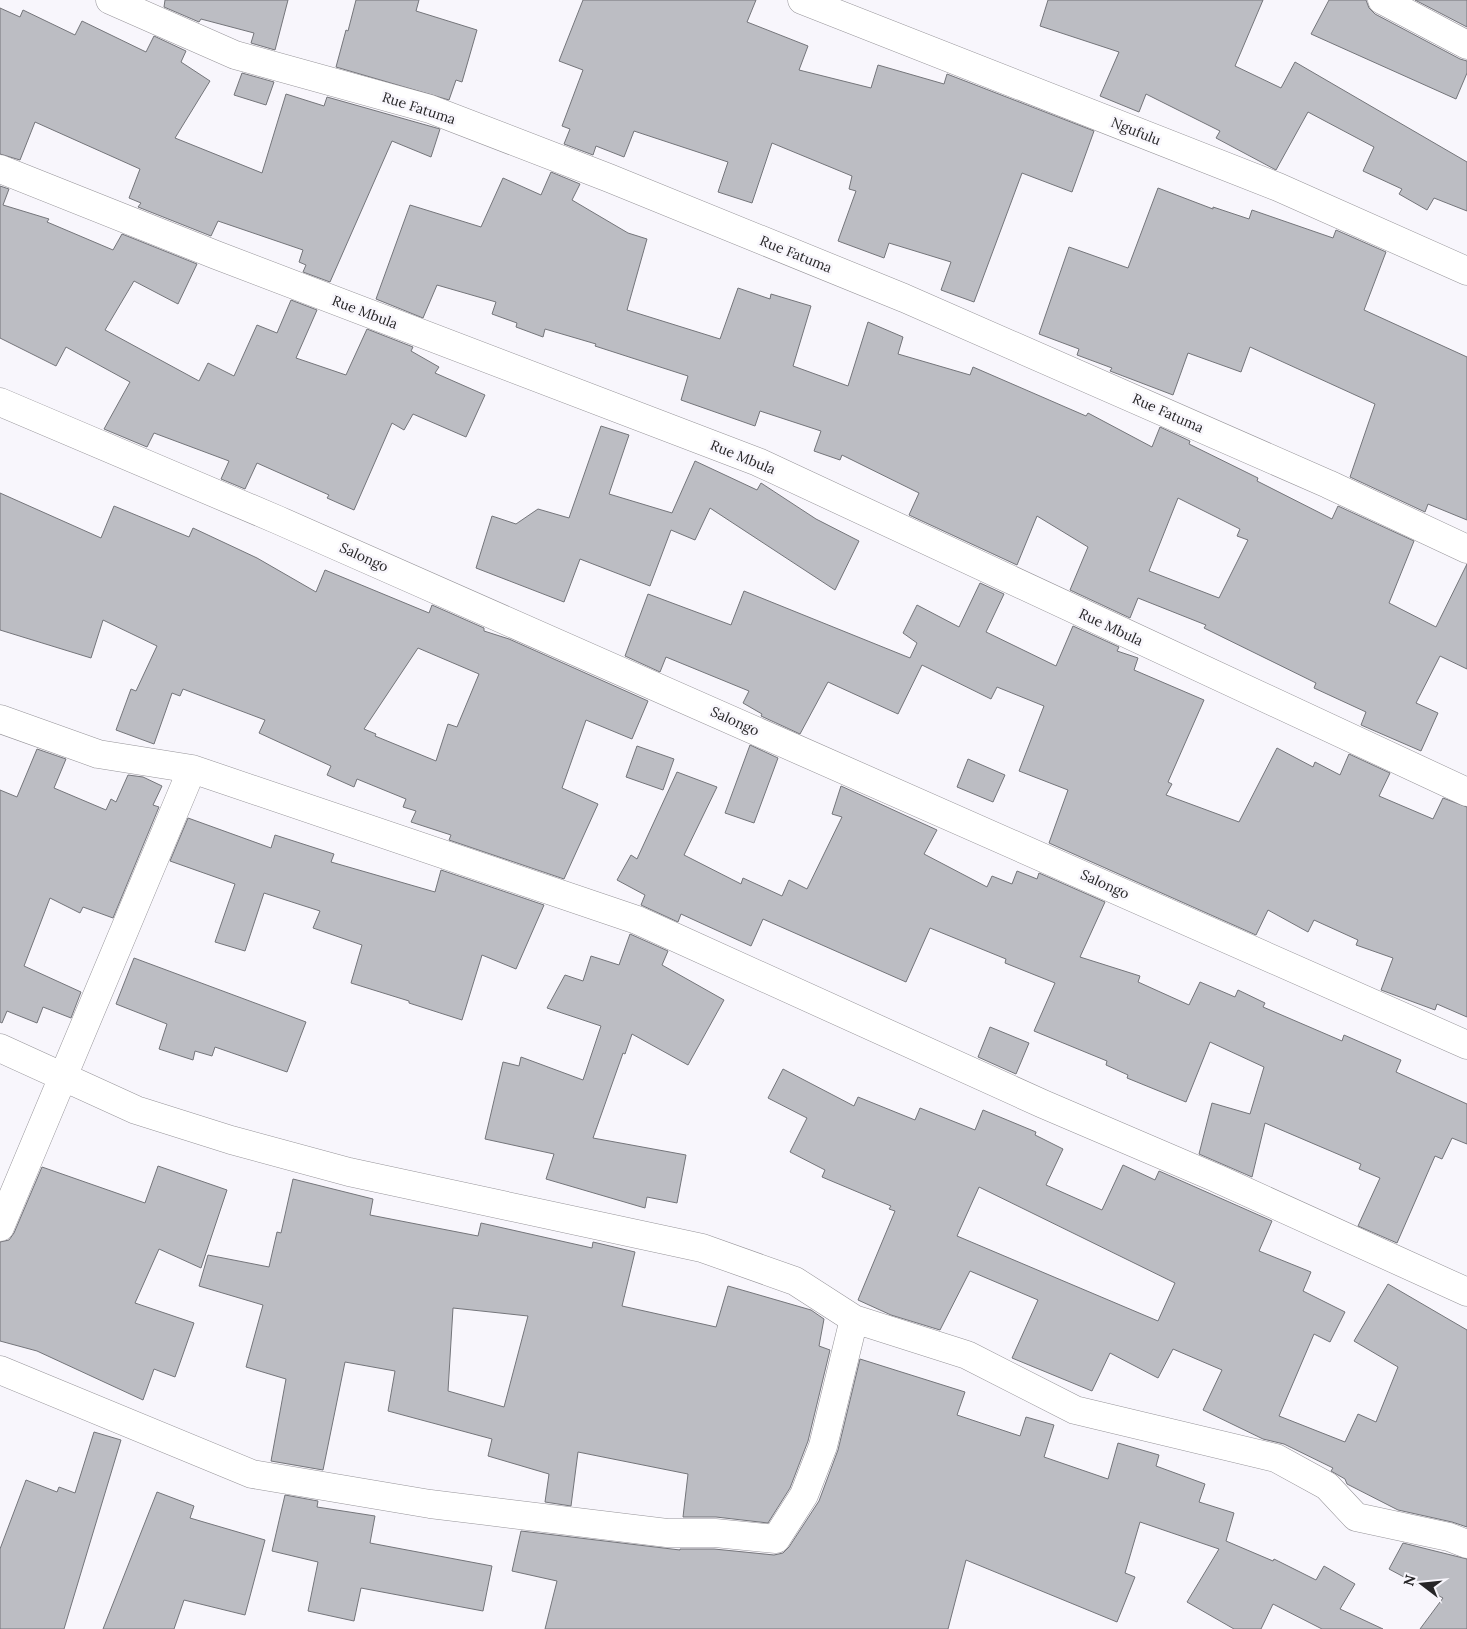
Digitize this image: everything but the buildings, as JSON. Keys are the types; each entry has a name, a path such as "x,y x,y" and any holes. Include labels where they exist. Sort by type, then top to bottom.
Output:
{"street":[{"name":"Rue Fatuma","path":"110,0 235,55 430,109 886,290 1328,484 1467,549"},
{"name":"Ngufulu","path":"802,0 1278,187 1467,271"},
{"path":"1382,0 1467,45"},
{"name":"Rue Mbula","path":"0,169 226,259 758,462 1467,792"},
{"name":"Salongo","path":"0,402 296,528 1467,1044"},
{"path":"0,719 98,754 192,769 636,920 1043,1104 1216,1178 1467,1292"},
{"path":"0,1227 65,1076 192,769"},
{"path":"0,1048 136,1110 231,1140 349,1172 702,1248 795,1281 854,1319 967,1355 1075,1410 1276,1458 1326,1486 1356,1517 1449,1537 1467,1544"},
{"path":"0,1370 252,1474 430,1504 647,1531 667,1533 715,1532 776,1539 804,1494 823,1446 854,1319"}]}
